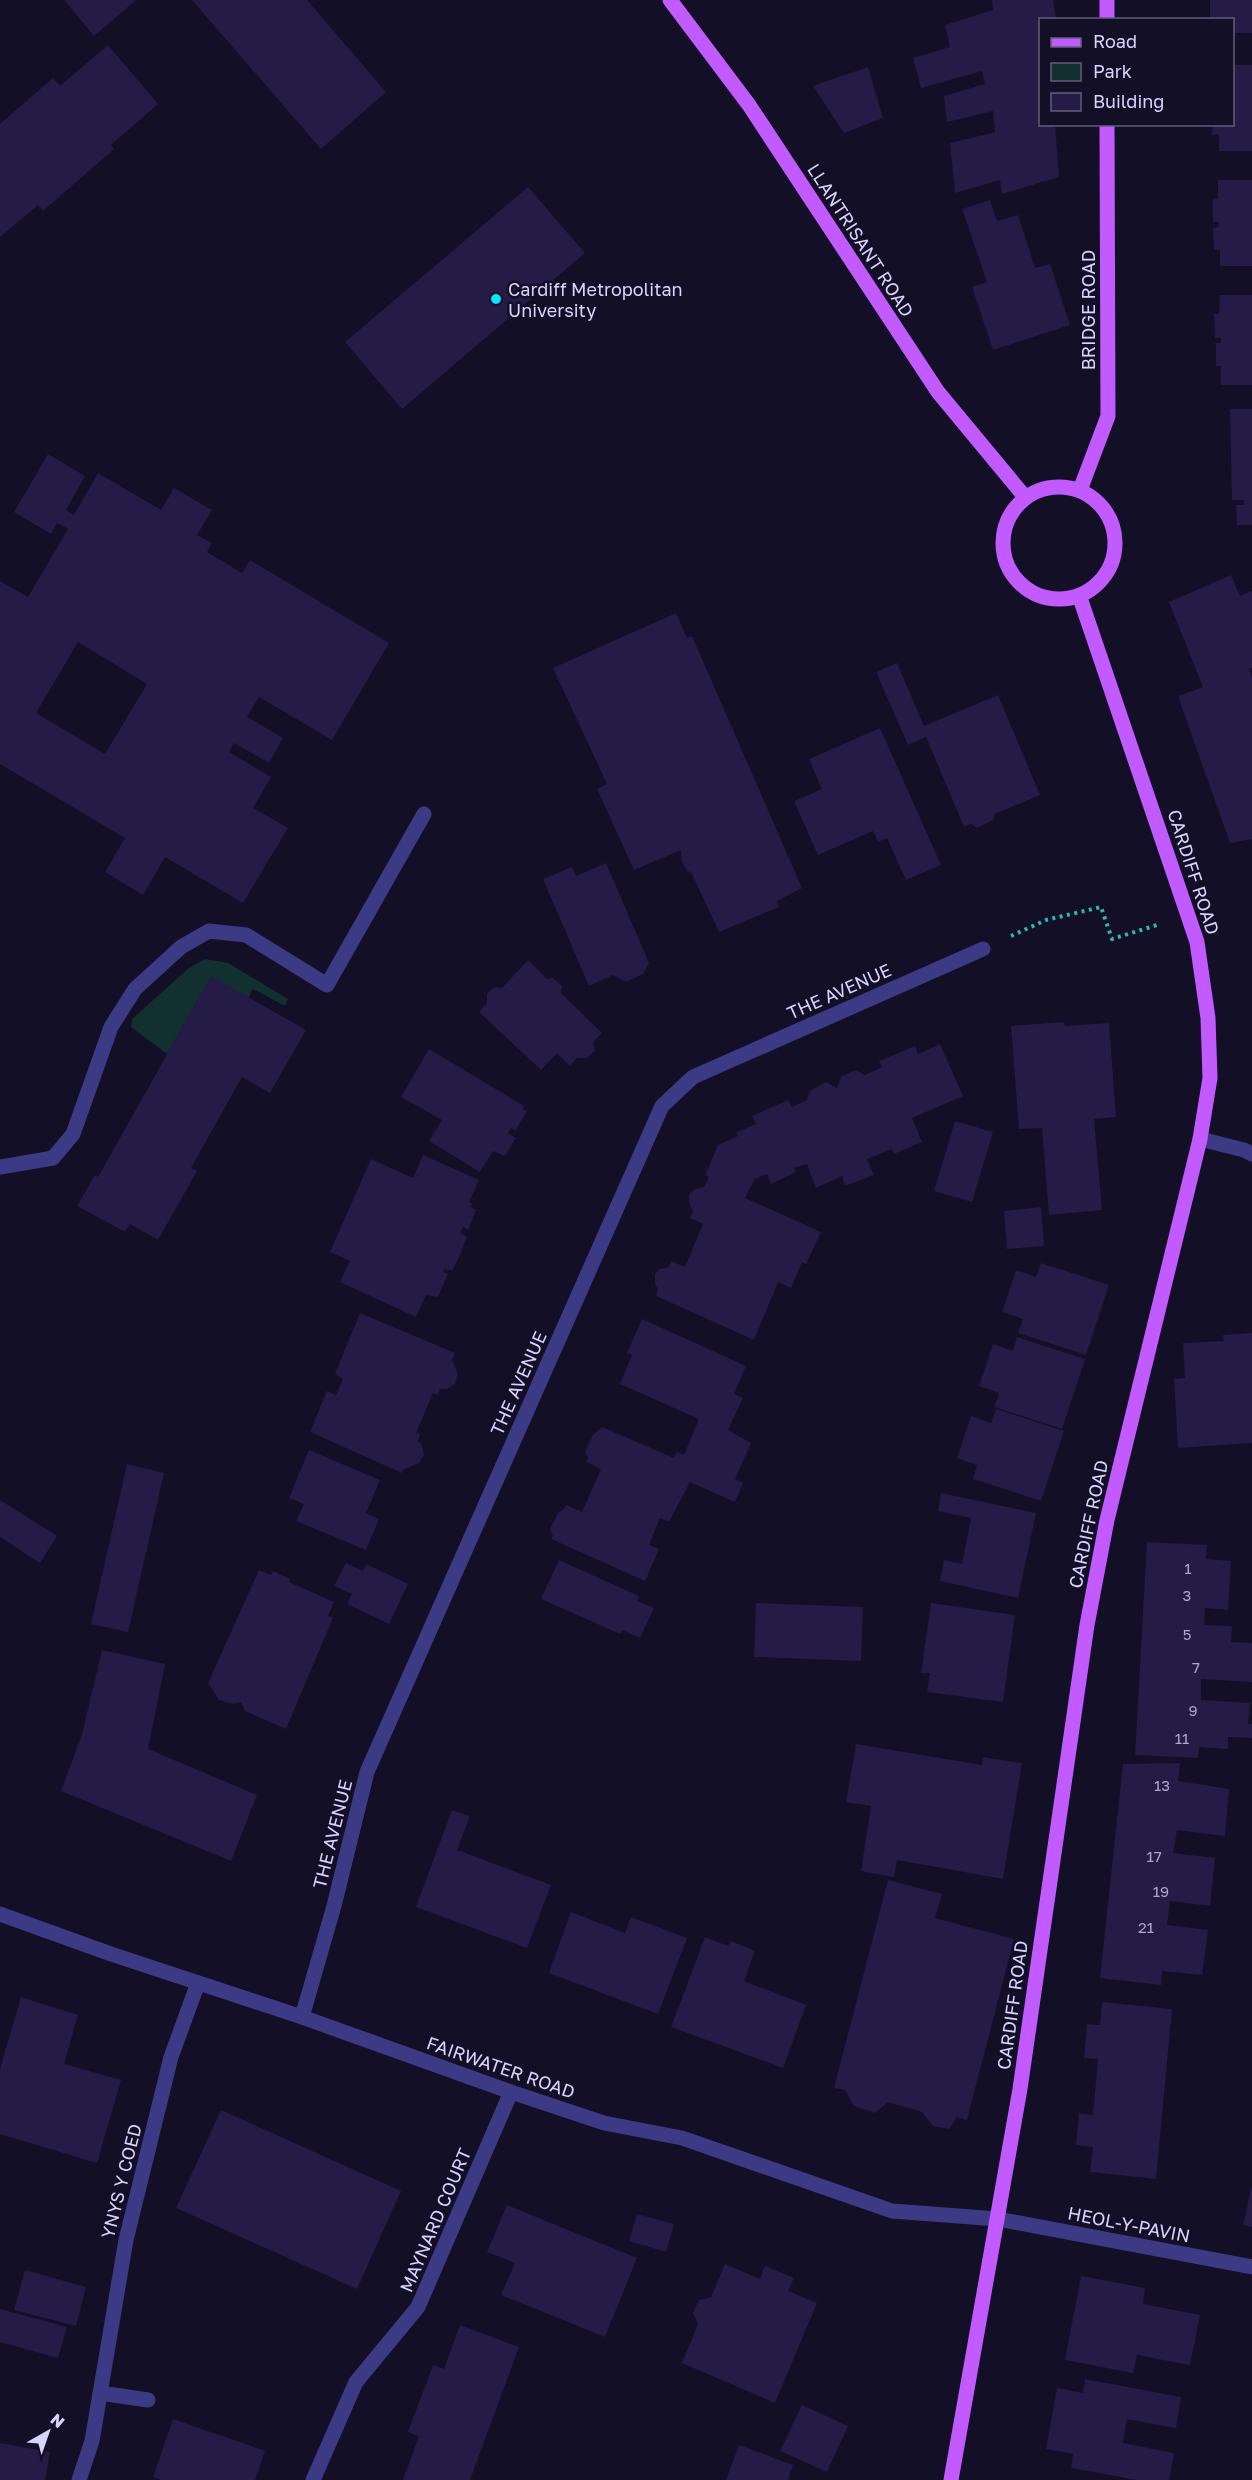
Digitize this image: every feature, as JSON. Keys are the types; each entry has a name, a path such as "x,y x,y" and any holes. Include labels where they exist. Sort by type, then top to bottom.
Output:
{"main road":[{"name":"LLANTRISANT ROAD","path":"670,0 749,105 938,392 1025,497"},
{"path":"1107,0 1107,18"},
{"name":"BRIDGE ROAD","path":"1080,490 1108,416 1107,126"},
{"path":"1062,486 1080,490 1096,500 1107,514 1114,531 1115,550 1110,567 1100,583 1067,599 1049,598 1031,592 1017,581 1007,565 1002,547 1004,528 1012,510 1025,497 1043,488 1062,486"},
{"name":"CARDIFF ROAD","path":"951,2480 1023,2066 1087,1625 1107,1520 1200,1139 1210,1078 1208,1018 1197,942 1190,915 1079,595"}],"street":[{"path":"0,1167 53,1158 73,1134 111,1027 135,988 181,947 209,932 246,935 327,985 424,814"},
{"name":"THE AVENUE","path":"302,2017 334,1906 367,1772 662,1106 693,1077 983,949"},
{"path":"1200,1139 1252,1154"},
{"name":"FAIRWATER ROAD","path":"0,1914 604,2123 682,2138 892,2211 998,2219"},
{"name":"YNYS Y COED","path":"79,2480 92,2441 126,2240 171,2057 198,1983"},
{"name":"MAYNARD COURT","path":"313,2480 356,2382 418,2307 511,2092"},
{"name":"HEOL-Y-PAVIN","path":"998,2219 1252,2267"},
{"path":"100,2393 148,2400"}],"path":[{"path":"1046,920 1101,907 1112,939 1190,915"}],"green space":[{"path":"205,959 228,963 288,999 285,1006 253,989 248,998 211,977 167,1054 131,1027 132,1019 189,968"}],"building":[{"path":"64,0 136,0 94,36"},
{"path":"192,0 307,0 386,92 321,149"},
{"path":"992,0 1053,0 1056,18 1039,18 1039,126 1055,126 1059,177 1002,194 1000,180 955,193 950,143 995,132 993,111 947,122 944,96 985,84 982,71 921,88 913,58 950,47 945,25 993,10"},
{"path":"1210,0 1252,0 1252,33 1234,33 1234,18 1210,17"},
{"path":"108,45 158,104 111,145 114,149 43,211 38,205 0,237 0,124 53,78 60,86"},
{"path":"1234,65 1252,65 1252,151 1219,151 1219,134 1212,135 1213,126 1234,126"},
{"path":"868,67 883,118 844,133 813,86"},
{"path":"1218,180 1252,180 1252,266 1220,266 1220,250 1214,250 1213,228 1219,227 1219,222 1213,222 1213,198 1218,199"},
{"path":"528,187 585,253 402,409 345,342"},
{"path":"990,200 997,221 1018,215 1035,268 1050,264 1070,325 993,350 972,287 987,282 962,209"},
{"path":"1220,295 1252,295 1252,385 1221,385 1221,366 1216,366 1216,343 1221,343 1221,338 1215,338 1214,314 1219,314"},
{"path":"1230,409 1252,409 1252,525 1237,525 1236,505 1244,505 1244,500 1232,500"},
{"path":"48,454 85,476 66,510 74,515 98,473 161,510 174,488 212,510 197,535 212,543 207,552 242,573 250,560 389,643 332,740 259,697 247,717 283,738 269,763 234,743 229,752 271,777 253,808 288,828 243,903 165,857 143,895 105,872 125,838 0,764 0,581 28,597 68,529 57,523 51,534 14,512","holes":["78,642 147,684 105,754 36,713"]},
{"path":"1231,575 1240,596 1252,591 1252,668 1249,669 1252,678 1252,839 1230,843 1178,696 1203,687 1169,602"},
{"path":"676,613 687,638 692,636 802,888 777,901 779,907 719,932 691,872 687,871 681,859 681,850 634,870 597,789 607,784 553,668"},
{"path":"897,663 924,726 998,695 1040,795 995,814 993,820 977,828 971,824 964,827 926,737 908,745 876,672"},
{"path":"880,728 941,865 906,880 887,838 878,842 873,831 818,855 794,801 822,789 809,759"},
{"path":"606,863 649,963 643,974 626,982 613,975 589,986 543,879 572,867 576,876"},
{"path":"528,960 547,979 553,978 562,986 561,993 602,1033 593,1042 595,1050 587,1058 577,1058 570,1066 557,1053 541,1070 479,1012 487,1003 487,994 494,987 502,988"},
{"path":"211,976 306,1030 270,1093 242,1077 191,1168 197,1171 158,1240 130,1224 125,1232 77,1206 95,1175 98,1177"},
{"path":"1064,1022 1065,1026 1109,1023 1116,1117 1094,1119 1102,1210 1049,1215 1042,1128 1019,1129 1011,1026"},
{"path":"940,1044 963,1096 912,1118 922,1142 894,1154 892,1149 867,1159 874,1175 845,1186 842,1176 816,1188 807,1164 794,1168 796,1172 771,1184 767,1174 755,1179 745,1198 821,1232 806,1264 802,1262 791,1288 778,1282 754,1340 656,1296 658,1289 655,1284 655,1274 659,1269 668,1268 671,1261 685,1267 703,1224 690,1218 693,1211 689,1196 693,1190 704,1187 709,1177 705,1175 718,1145 738,1136 737,1132 756,1124 752,1116 788,1100 792,1107 807,1100 810,1091 826,1082 837,1088 841,1077 855,1070 865,1075 882,1067 879,1061 915,1046 918,1054"},
{"path":"429,1049 524,1106 523,1109 527,1111 515,1131 511,1128 508,1133 516,1138 505,1156 493,1151 480,1172 429,1141 442,1120 401,1097"},
{"path":"955,1121 993,1132 972,1202 934,1191"},
{"path":"423,1155 479,1180 469,1202 476,1210 468,1230 463,1227 460,1233 467,1237 460,1255 452,1271 445,1269 443,1272 448,1274 438,1297 426,1295 416,1317 340,1282 350,1261 330,1252 371,1159 413,1178"},
{"path":"1041,1207 1044,1246 1007,1249 1004,1211"},
{"path":"1041,1263 1109,1285 1086,1355 1018,1333 1023,1319 1002,1312 1016,1270 1036,1277"},
{"path":"360,1313 455,1353 452,1360 458,1374 455,1384 447,1389 440,1389 438,1395 433,1393 416,1433 420,1434 418,1441 422,1445 424,1455 419,1463 404,1469 402,1473 310,1432 327,1391 336,1395 343,1379 335,1374"},
{"path":"642,1319 746,1366 734,1394 743,1398 728,1430 751,1443 735,1479 743,1483 735,1502 690,1482 669,1522 660,1518 649,1545 659,1549 645,1581 551,1539 553,1536 550,1529 558,1513 566,1505 582,1512 601,1469 586,1462 588,1457 585,1452 593,1435 602,1427 674,1458 677,1452 684,1455 699,1419 620,1384 632,1355 627,1353"},
{"path":"1252,1333 1252,1443 1178,1448 1174,1379 1185,1378 1183,1343 1224,1341 1223,1335"},
{"path":"1017,1337 1085,1359 1062,1429 994,1407 999,1393 979,1386 993,1344 1013,1351"},
{"path":"996,1409 1064,1431 1041,1501 973,1479 977,1465 957,1458 971,1416 991,1423"},
{"path":"309,1450 380,1480 366,1513 379,1519 366,1550 296,1521 304,1504 289,1498"},
{"path":"127,1464 164,1473 128,1632 91,1624"},
{"path":"941,1493 1036,1513 1018,1598 940,1581 944,1560 962,1564 971,1518 938,1511"},
{"path":"0,1500 57,1536 40,1563 0,1537"},
{"path":"1147,1542 1207,1545 1206,1559 1231,1561 1228,1610 1205,1608 1204,1625 1232,1626 1231,1642 1252,1643 1252,1682 1201,1679 1201,1700 1250,1703 1248,1724 1252,1724 1252,1738 1228,1737 1228,1749 1199,1747 1198,1758 1135,1755"},
{"path":"559,1560 639,1596 637,1601 654,1608 640,1638 622,1630 620,1634 541,1599"},
{"path":"346,1563 363,1571 366,1564 408,1584 389,1624 347,1604 352,1594 334,1586"},
{"path":"259,1570 271,1575 273,1571 290,1579 289,1582 334,1602 328,1616 333,1618 286,1729 245,1711 241,1702 232,1704 219,1700 208,1683"},
{"path":"756,1603 863,1607 861,1661 754,1657"},
{"path":"931,1603 1015,1615 1003,1702 927,1692 930,1673 921,1673"},
{"path":"102,1650 165,1664 148,1749 257,1795 231,1861 61,1791 82,1734"},
{"path":"856,1744 982,1765 983,1757 1022,1763 1003,1879 897,1860 894,1877 861,1871 871,1806 846,1802"},
{"path":"1180,1763 1178,1781 1229,1789 1225,1836 1177,1830 1173,1853 1215,1858 1210,1906 1170,1901 1167,1925 1208,1930 1202,1975 1162,1971 1161,1985 1100,1978 1123,1764"},
{"path":"452,1810 470,1816 457,1850 551,1885 527,1948 416,1907"},
{"path":"888,1880 942,1894 935,1918 1014,1939 967,2120 957,2117 949,2129 933,2126 922,2112 888,2102 875,2113 854,2106 845,2090 834,2088"},
{"path":"571,1912 625,1933 631,1917 687,1938 658,2014 549,1973"},
{"path":"705,1937 728,1946 731,1941 755,1951 744,1981 806,2005 783,2068 671,2027"},
{"path":"21,1997 78,2015 64,2064 121,2080 97,2163 0,2134 0,2069"},
{"path":"1102,2002 1172,2009 1156,2179 1090,2172 1093,2147 1076,2145 1079,2113 1093,2115 1098,2059 1084,2058 1087,2024 1100,2025"},
{"path":"221,2110 401,2191 357,2289 176,2208"},
{"path":"1252,2189 1252,2227 1243,2225"},
{"path":"507,2205 637,2258 605,2337 501,2295 515,2263 487,2252"},
{"path":"637,2214 674,2224 666,2252 629,2241"},
{"path":"725,2264 760,2279 765,2266 794,2278 788,2291 817,2303 775,2403 682,2363 698,2324 693,2313 699,2300 711,2297"},
{"path":"25,2270 86,2287 76,2326 14,2310"},
{"path":"1081,2276 1145,2288 1143,2304 1200,2315 1190,2365 1137,2355 1133,2373 1065,2360"},
{"path":"0,2309 67,2327 58,2358 0,2342"},
{"path":"460,2325 519,2347 470,2480 403,2480 419,2436 408,2432 433,2365 444,2369"},
{"path":"1085,2379 1181,2397 1176,2428 1127,2419 1123,2443 1174,2453 1169,2480 1137,2480 1071,2468 1073,2454 1046,2449 1057,2388 1083,2393"},
{"path":"802,2405 848,2426 827,2472 780,2451"},
{"path":"173,2419 265,2451 255,2480 162,2480 153,2477"},
{"path":"0,2443 50,2452 45,2480 0,2480"},
{"path":"739,2445 793,2465 788,2480 726,2480"}],"place":[{"name":"Cardiff Metropolitan University","path":"496,299"}]}
